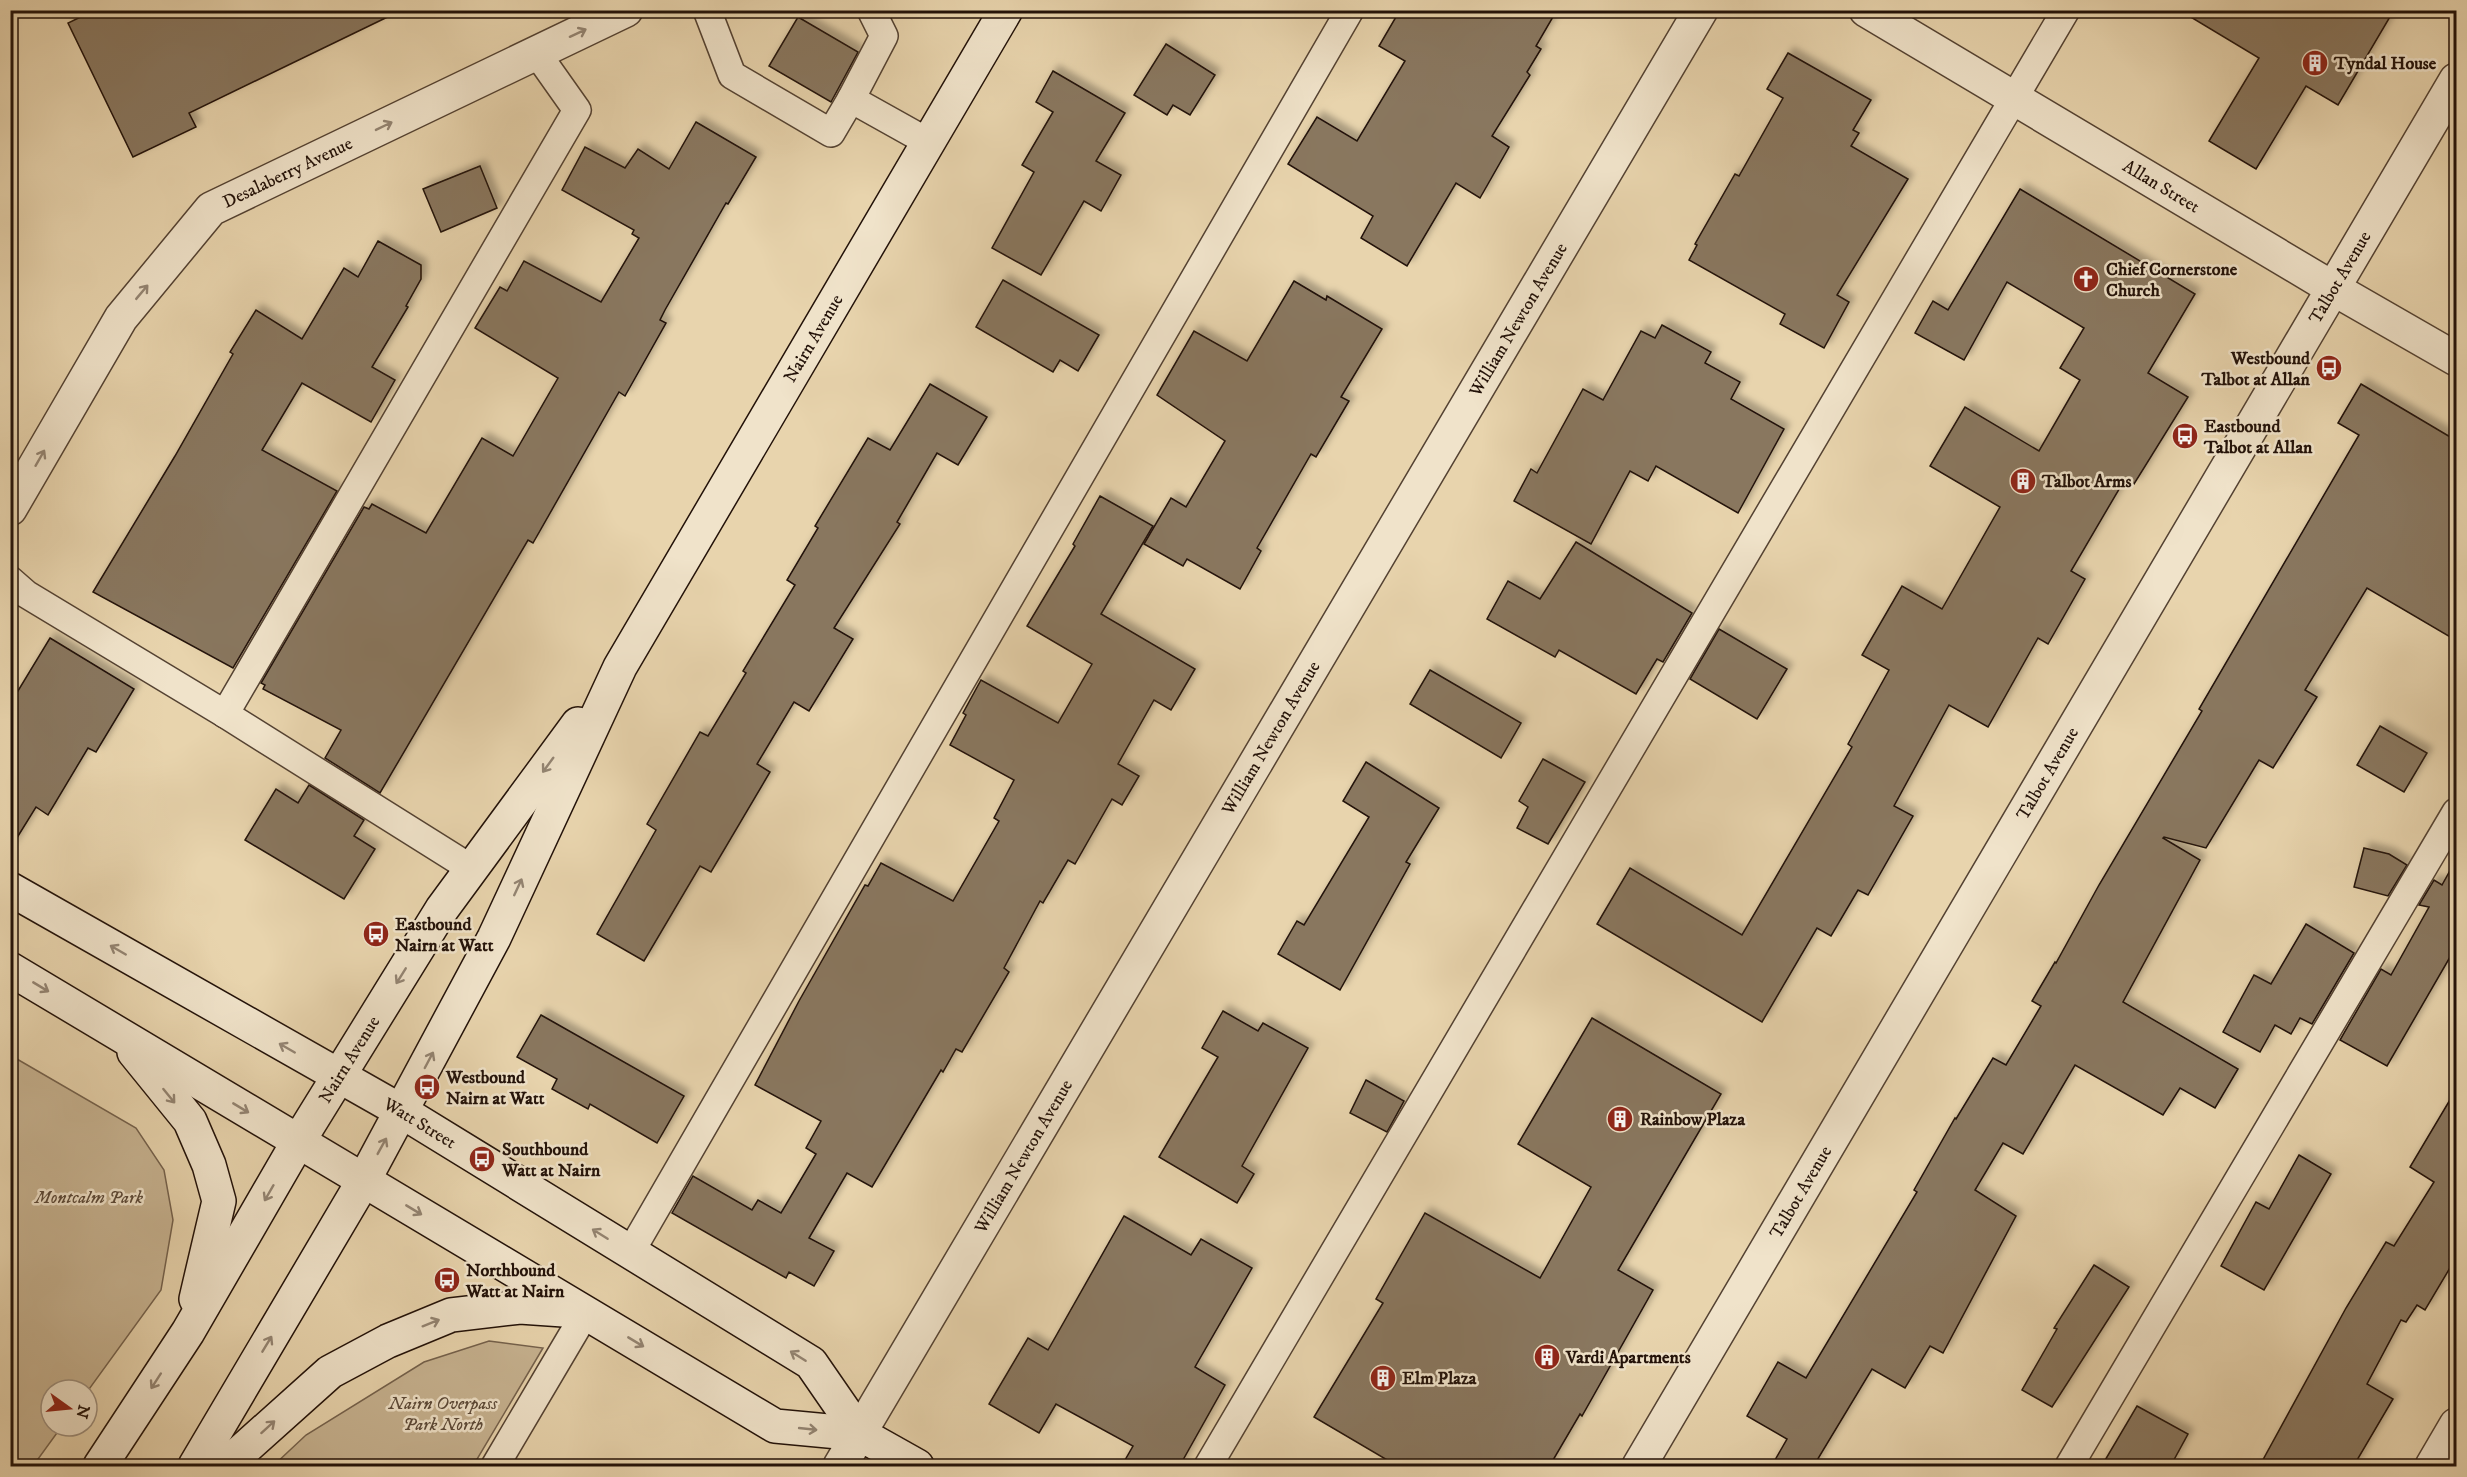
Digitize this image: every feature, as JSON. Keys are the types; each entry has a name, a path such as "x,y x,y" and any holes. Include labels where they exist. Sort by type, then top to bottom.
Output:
{"main road":[{"name":"Desalaberry Avenue","path":"10,509 121,318 211,209 626,10"},
{"name":"Nairn Avenue","path":"195,1467 364,1180 494,938 620,667 1006,10"},
{"name":"William Newton Avenue","path":"840,1467 1701,10"},
{"name":"Allan Street","path":"1866,10 2334,289 2457,359"},
{"name":"Talbot Avenue","path":"1639,1467 2457,80"},
{"name":"Nairn Avenue","path":"100,1467 188,1332 298,1142 442,909 620,667"},
{"name":"Watt Street","path":"10,889 401,1112 811,1363 860,1434"},
{"name":"Watt Street","path":"10,969 775,1426 860,1434 917,1467"},
{"path":"119,1034 190,1122 209,1165 219,1201 188,1332"},
{"path":"225,1467 330,1372 388,1341 451,1315 520,1307 586,1312"},
{"path":"2432,1467 2457,1425"}],"lane":[{"path":"706,10 732,75 831,133 884,36 871,10"},
{"path":"630,1253 1350,10"},
{"path":"1208,1467 2066,10"},
{"path":"225,714 577,110 536,52"},
{"path":"851,99 928,142"},
{"path":"10,580 26,594 225,714 472,869"},
{"path":"2069,1467 2457,812"},
{"path":"495,1467 586,1312"}],"green space":[{"name":"Montcalm Park","path":"10,1055 136,1128 164,1170 173,1220 161,1290 97,1378 39,1378 39,1438 53,1438 33,1466 11,1466"},
{"name":"Nairn Overpass Park North","path":"489,1341 543,1348 473,1466 273,1466 306,1435 424,1362"}],"building":[{"path":"95,10 402,10 189,113 196,127 133,157 68,23"},
{"path":"1400,10 1557,10 1536,46 1541,49 1527,72 1530,75 1492,136 1509,147 1480,198 1456,183 1407,266 1361,238 1373,216 1288,164 1317,117 1357,141 1405,61 1379,46"},
{"name":"Tyndal House","path":"2179,10 2394,10 2338,105 2306,86 2256,169 2209,141 2259,58"},
{"path":"798,17 858,52 831,102 769,66"},
{"path":"1166,44 1215,75 1190,115 1173,105 1167,115 1134,95"},
{"path":"1788,53 1871,100 1853,130 1859,133 1851,146 1908,179 1837,295 1849,302 1824,348 1780,324 1785,314 1689,260 1697,245 1695,244 1735,174 1739,176 1783,98 1767,89"},
{"path":"1053,71 1125,113 1096,161 1121,175 1101,211 1084,201 1041,275 992,248 1034,172 1022,165 1053,112 1036,102"},
{"path":"696,122 756,157 728,204 726,203 665,310 660,320 666,323 625,396 619,392 533,543 528,540 380,793 325,758 341,730 263,689 265,685 261,683 364,507 369,509 372,504 426,533 482,438 513,456 558,378 475,328 500,287 507,291 524,261 601,302 639,238 632,234 634,230 562,190 585,147 625,168 638,149 669,169"},
{"path":"480,166 497,208 441,232 423,189"},
{"path":"2020,189 2195,294 2148,373 2188,397 2134,484 2125,479 2071,571 2085,579 2048,644 2038,638 1988,727 1949,705 1894,806 1913,816 1868,895 1858,890 1831,936 1817,928 1762,1022 1597,924 1630,868 1742,935 1852,747 1848,744 1889,670 1862,655 1902,586 1942,609 2000,507 1930,466 1965,407 2039,451 2080,380 2060,368 2084,328 2007,282 1964,360 1915,333 1933,301 1948,310"},
{"path":"378,241 421,265 421,279 406,306 408,307 372,367 395,380 371,422 302,383 262,450 337,491 233,668 93,592 175,456 233,354 230,352 256,310 302,339 344,268 358,277"},
{"path":"1003,280 1099,335 1078,371 1060,360 1053,372 976,327"},
{"path":"1294,281 1326,300 1327,296 1382,329 1341,397 1349,401 1316,457 1311,454 1257,548 1261,551 1240,589 1187,559 1183,566 1144,544 1171,498 1186,507 1225,441 1157,395 1194,331 1247,361"},
{"path":"1662,325 1711,352 1705,363 1740,382 1731,399 1784,429 1738,513 1656,466 1648,481 1630,471 1591,544 1514,501 1531,469 1537,473 1583,389 1603,400 1641,331 1655,338"},
{"path":"930,384 987,417 958,465 937,453 897,522 900,524 834,628 853,639 809,711 794,702 757,764 770,772 711,872 700,866 644,961 597,934 656,830 647,824 700,732 708,736 746,673 743,671 795,585 787,580 818,528 815,526 868,438 890,450"},
{"path":"2361,384 2457,441 2457,641 2367,588 2305,690 2317,697 2273,768 2259,760 2206,848 2163,838 2200,860 2123,1002 2238,1069 2215,1108 2180,1088 2163,1115 2075,1065 2023,1154 2003,1143 1975,1190 2016,1216 1943,1353 1930,1346 1905,1388 1872,1369 1813,1467 1771,1467 1787,1439 1747,1416 1778,1362 1806,1378 1917,1192 1914,1190 1955,1118 1993,1058 2006,1065 2041,1006 2032,1001 2202,711 2199,709 2359,435 2338,423"},
{"path":"1100,496 1153,526 1101,614 1195,669 1171,710 1154,700 1118,764 1139,776 1122,805 1112,799 1075,864 1068,860 1043,903 1040,901 1004,968 1009,972 962,1052 956,1049 943,1072 941,1070 872,1187 847,1173 809,1238 834,1251 814,1286 789,1272 786,1278 672,1213 693,1176 752,1210 758,1200 781,1213 816,1154 806,1148 821,1121 755,1085 799,1001 865,885 868,886 881,863 953,901 999,821 994,818 1014,780 950,745 966,715 963,713 981,680 1058,723 1092,664 1027,626 1075,546 1073,544"},
{"path":"1576,542 1692,613 1663,662 1657,659 1636,694 1559,650 1555,657 1487,619 1508,581 1540,599"},
{"path":"1719,629 1787,669 1757,719 1690,679"},
{"path":"50,638 134,689 96,752 88,748 48,815 36,807 10,849 10,704"},
{"path":"1430,670 1521,723 1501,758 1410,704"},
{"path":"2380,726 2427,753 2404,792 2357,765"},
{"path":"1543,759 1585,782 1548,844 1517,828 1528,807 1519,801"},
{"path":"1366,762 1439,808 1406,862 1410,864 1340,990 1278,954 1297,921 1304,925 1369,817 1343,801"},
{"path":"309,785 364,820 354,836 375,849 344,899 245,840 276,789 298,803"},
{"path":"2364,848 2389,854 2407,865 2388,896 2354,887"},
{"path":"2457,858 2457,945 2387,1066 2340,1040 2381,969 2391,975 2429,907 2419,905 2434,880 2442,885"},
{"path":"2306,924 2354,953 2312,1024 2300,1018 2291,1034 2275,1025 2260,1052 2223,1032 2254,975 2271,984"},
{"path":"1223,1011 1258,1031 1263,1023 1308,1048 1242,1166 1254,1174 1237,1203 1159,1157 1218,1057 1202,1048"},
{"path":"541,1015 684,1096 657,1143 590,1104 588,1109 552,1089 557,1079 517,1057"},
{"path":"1592,1018 1721,1094 1618,1270 1653,1290 1582,1416 1580,1414 1549,1467 1399,1467 1314,1417 1383,1303 1376,1299 1425,1213 1540,1278 1591,1187 1518,1144"},
{"path":"1366,1080 1404,1101 1387,1132 1350,1113"},
{"path":"2457,1088 2457,1256 2425,1310 2417,1305 2406,1322 2401,1320 2367,1384 2393,1399 2353,1467 2259,1467 2346,1308 2386,1242 2394,1246 2434,1182 2410,1167"},
{"path":"2299,1155 2331,1174 2264,1290 2221,1266 2256,1202 2269,1209"},
{"path":"1124,1216 1191,1255 1201,1239 1252,1268 1195,1367 1225,1385 1179,1467 1121,1467 1133,1446 1056,1404 1039,1433 989,1404 1028,1338 1048,1350"},
{"path":"2094,1265 2129,1287 2052,1407 2022,1390 2057,1329 2054,1328"},
{"path":"2137,1406 2188,1434 2170,1467 2101,1467"}],"place":[{"name":"Tyndal House","path":"2315,63"},
{"name":"Chief Cornerstone Church","path":"2086,279"},
{"name":"Westbound Talbot at Allan","path":"2329,368"},
{"name":"Eastbound Talbot at Allan","path":"2185,436"},
{"name":"Talbot Arms","path":"2023,481"},
{"name":"Eastbound Nairn at Watt","path":"376,934"},
{"name":"Westbound Nairn at Watt","path":"427,1087"},
{"name":"Rainbow Plaza","path":"1620,1119"},
{"name":"Southbound Watt at Nairn","path":"482,1159"},
{"name":"Northbound Watt at Nairn","path":"447,1280"},
{"name":"Vardi Apartments","path":"1547,1357"},
{"name":"Elm Plaza","path":"1383,1378"}]}
